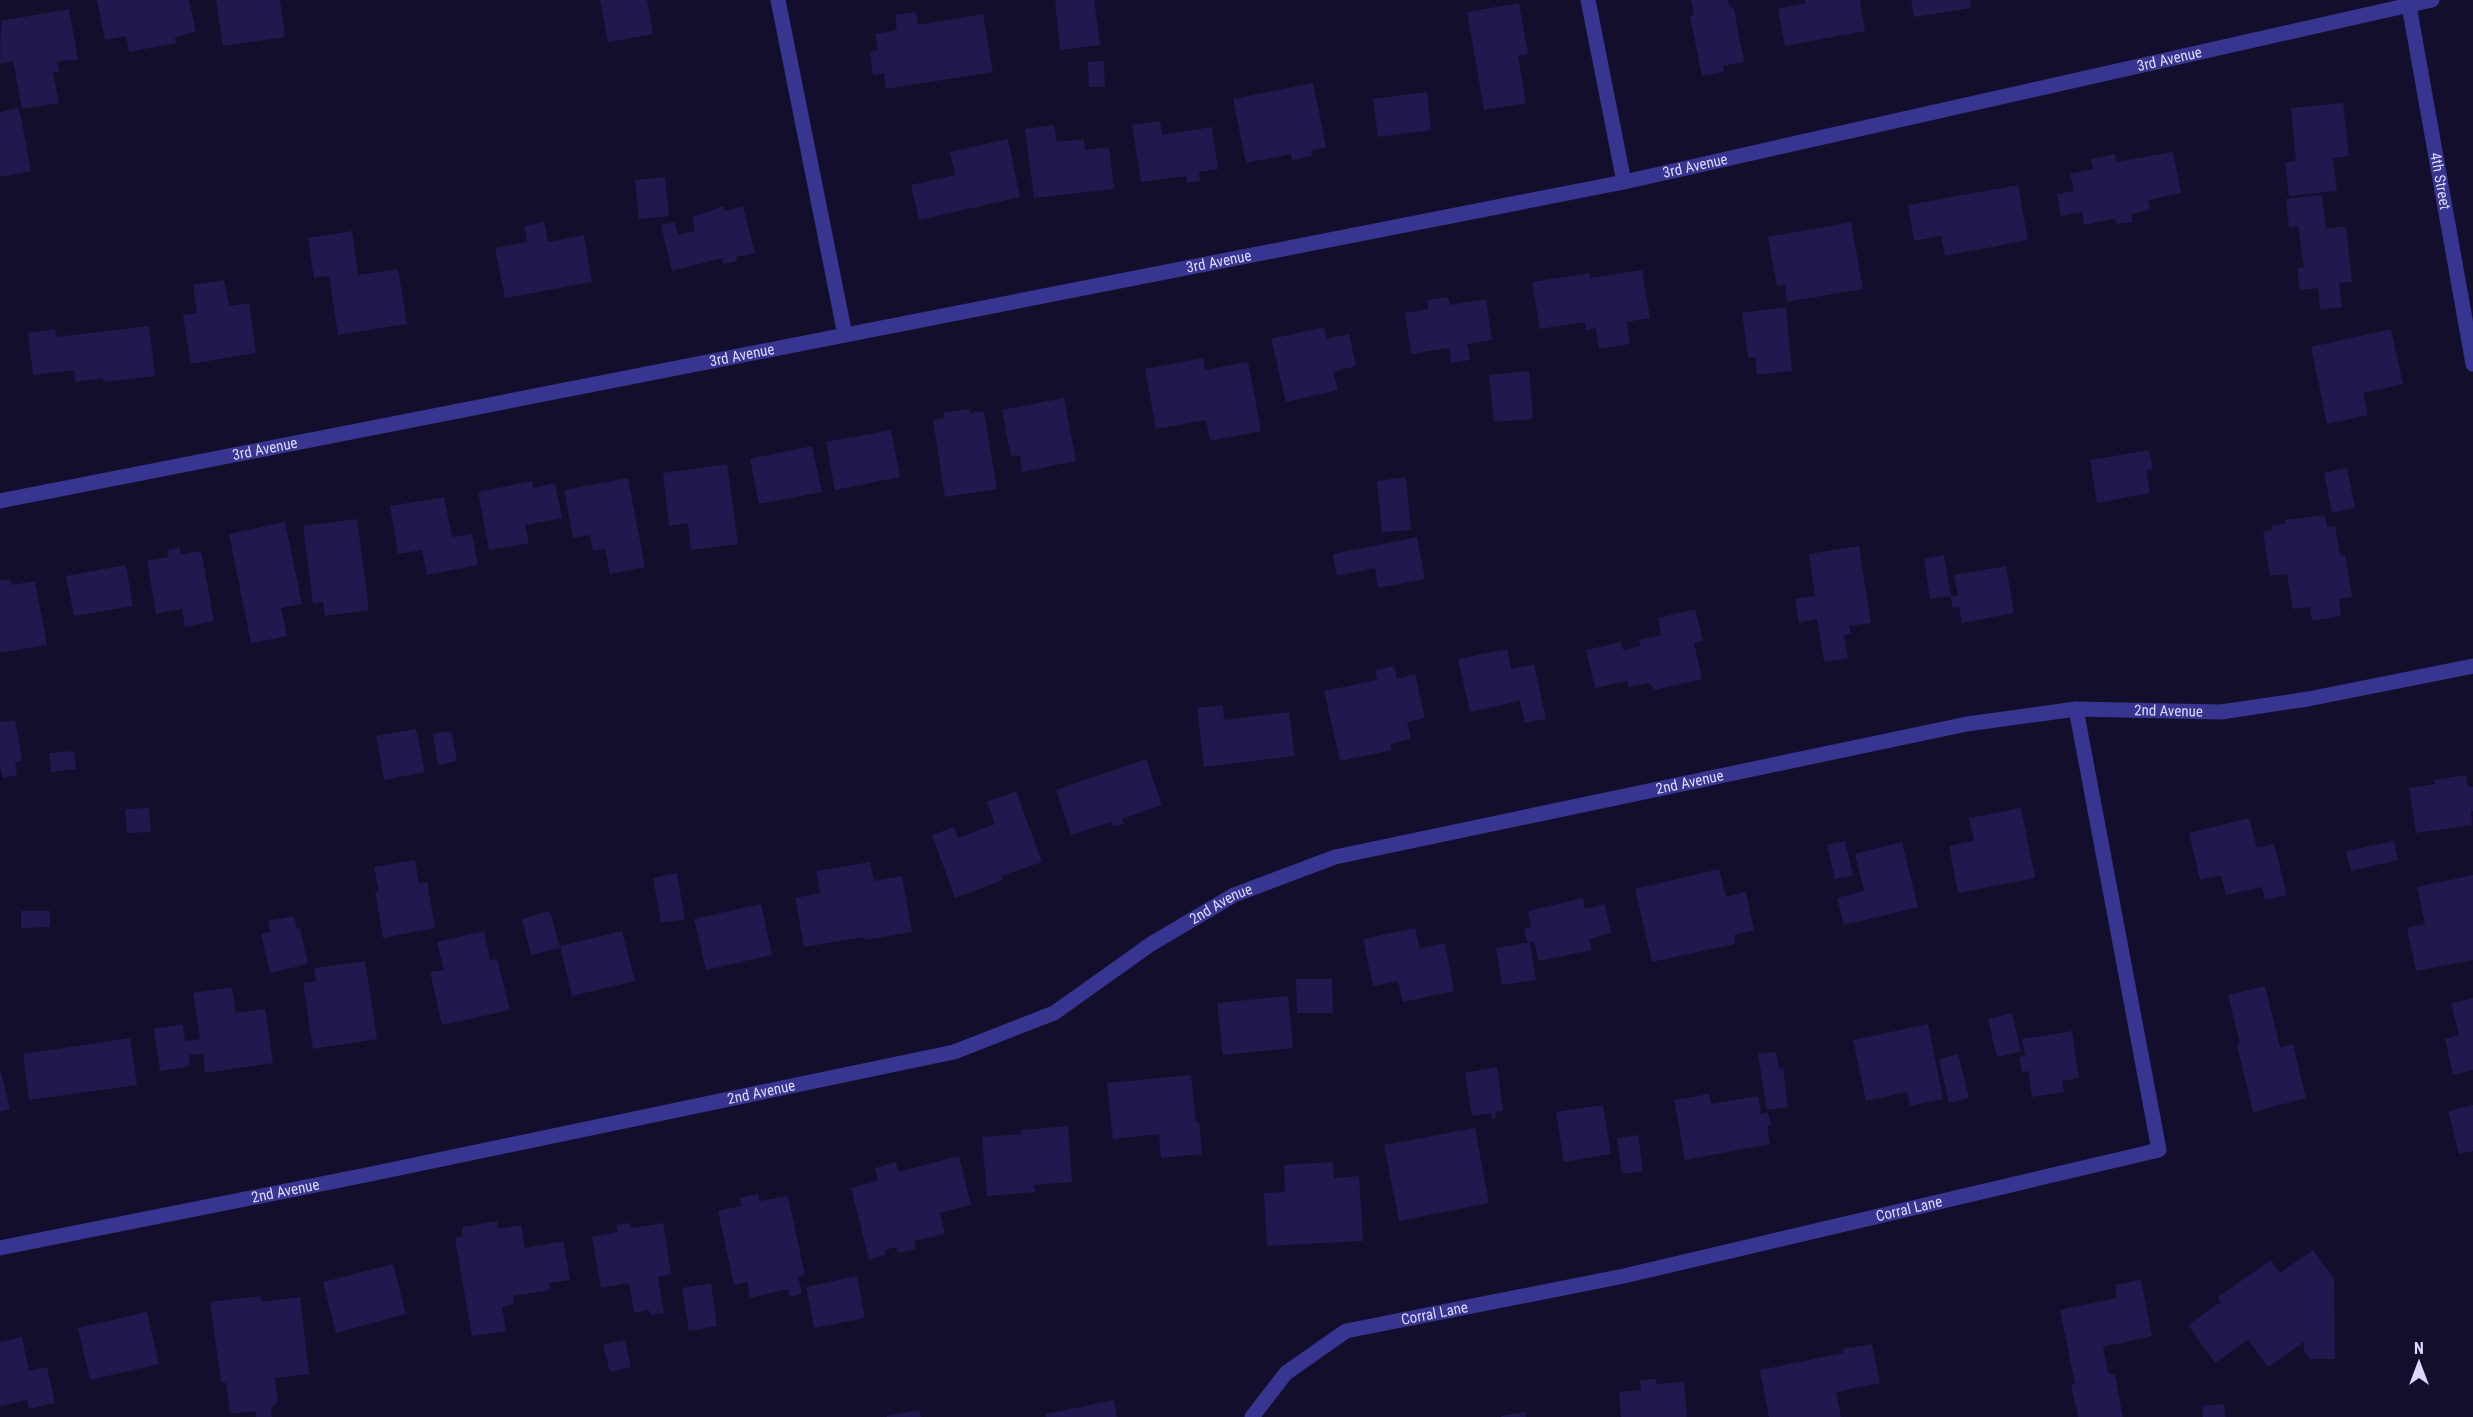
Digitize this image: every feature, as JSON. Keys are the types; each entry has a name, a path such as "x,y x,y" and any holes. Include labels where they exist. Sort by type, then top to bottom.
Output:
{"street":[{"path":"778,0 845,334"},
{"path":"1588,0 1624,182"},
{"name":"3rd Avenue","path":"0,501 1624,182 2409,2 2432,0"},
{"name":"4th Street","path":"2409,2 2473,364"},
{"name":"2nd Avenue","path":"0,1248 366,1175 954,1052 1054,1013 1151,944 1234,895 1335,857 1967,724 2076,709 2222,712 2308,699 2473,666"},
{"name":"Corral Lane","path":"1252,1417 1286,1373 1346,1331 1624,1276 2159,1150 2076,709"}],"building":[{"path":"97,0 189,0 196,32 175,37 176,43 129,52 126,36 105,40"},
{"path":"216,0 280,0 285,37 223,46"},
{"path":"600,0 647,0 653,34 608,42"},
{"path":"1055,0 1094,0 1100,45 1060,50"},
{"path":"1691,0 1727,0 1729,6 1734,9 1744,62 1723,66 1724,72 1702,76 1690,16 1694,15"},
{"path":"1805,0 1860,0 1865,31 1785,46 1778,9 1806,3"},
{"path":"1911,0 1970,0 1971,8 1914,17"},
{"path":"1519,3 1528,54 1518,56 1526,103 1484,110 1467,12"},
{"path":"69,9 78,59 57,62 59,72 53,72 59,103 22,109 13,61 0,64 1,21"},
{"path":"916,12 918,25 983,14 993,72 886,89 884,73 873,75 870,52 878,50 875,34 897,30 895,15"},
{"path":"1104,61 1105,87 1089,87 1088,62"},
{"path":"1313,83 1326,147 1311,150 1312,156 1292,160 1291,154 1246,163 1233,99"},
{"path":"1427,92 1431,130 1378,137 1373,99"},
{"path":"2343,103 2349,156 2333,158 2337,191 2289,196 2285,163 2296,161 2291,108"},
{"path":"19,108 31,171 0,177 0,112"},
{"path":"1160,121 1162,135 1212,127 1218,169 1199,172 1200,181 1187,183 1186,176 1141,182 1132,125"},
{"path":"1054,125 1057,142 1084,139 1085,150 1109,147 1114,189 1034,198 1025,129"},
{"path":"1008,139 1020,197 919,220 911,185 955,175 950,152"},
{"path":"2173,152 2181,193 2148,200 2150,210 2131,214 2133,222 2117,224 2114,219 2084,225 2082,212 2061,216 2057,194 2074,191 2070,174 2093,169 2091,159 2115,154 2116,162"},
{"path":"665,177 669,216 639,219 635,180"},
{"path":"2018,185 2028,240 1945,256 1941,236 1914,241 1908,205"},
{"path":"2322,195 2326,229 2346,226 2352,282 2339,283 2342,307 2320,310 2318,288 2300,290 2297,269 2304,267 2298,226 2289,227 2286,199"},
{"path":"724,206 725,211 743,206 755,253 736,257 737,261 723,264 722,258 672,271 661,225 675,222 678,235 695,231 692,217"},
{"path":"544,222 548,242 584,235 592,282 505,298 495,248 527,242 524,226"},
{"path":"1851,222 1863,289 1787,302 1785,285 1777,286 1768,237"},
{"path":"352,231 358,275 398,269 407,324 338,335 329,276 314,278 308,238"},
{"path":"1642,270 1650,318 1627,322 1630,344 1599,349 1596,328 1586,330 1585,322 1540,329 1532,282 1589,273 1590,278"},
{"path":"224,280 229,306 249,303 256,353 191,364 183,315 197,313 193,285"},
{"path":"1448,297 1450,305 1486,299 1492,340 1467,344 1470,360 1451,363 1449,348 1411,354 1405,313 1428,309 1427,300"},
{"path":"1786,307 1792,371 1757,375 1755,357 1748,357 1742,313"},
{"path":"149,326 155,376 103,382 103,378 75,382 74,370 33,375 28,333 55,329 56,337"},
{"path":"1324,327 1327,339 1349,334 1356,366 1333,372 1338,390 1286,402 1271,339"},
{"path":"2391,329 2403,384 2363,393 2368,415 2327,424 2311,347"},
{"path":"1203,358 1205,370 1248,362 1261,431 1210,441 1206,420 1156,429 1145,369"},
{"path":"1529,371 1533,419 1494,422 1489,375"},
{"path":"1064,398 1076,461 1022,472 1020,455 1011,457 1002,410"},
{"path":"969,409 970,413 984,411 997,489 945,497 933,420 944,418 943,413"},
{"path":"891,430 900,477 835,490 826,442"},
{"path":"812,446 822,492 759,504 750,459"},
{"path":"2149,450 2153,469 2146,470 2150,493 2097,503 2090,460"},
{"path":"727,464 738,544 691,550 688,523 669,526 663,473"},
{"path":"2347,468 2355,508 2332,513 2324,473"},
{"path":"1406,477 1411,530 1382,532 1377,481"},
{"path":"628,478 645,567 610,574 605,548 593,551 590,535 573,538 564,490"},
{"path":"532,481 533,488 555,483 562,518 525,525 529,543 489,550 478,492"},
{"path":"444,497 452,537 472,534 478,565 427,575 422,550 398,554 390,506"},
{"path":"2325,515 2327,527 2335,526 2340,556 2345,555 2352,597 2339,599 2341,616 2312,621 2310,607 2293,609 2287,574 2270,576 2263,532 2272,530 2272,526 2285,524 2285,520"},
{"path":"357,519 369,610 325,616 323,602 313,603 303,526"},
{"path":"285,522 302,604 281,608 287,636 251,643 229,534"},
{"path":"1417,537 1425,579 1378,588 1375,568 1337,576 1333,554"},
{"path":"1859,546 1871,623 1849,626 1851,634 1844,635 1848,658 1824,662 1817,619 1799,623 1795,599 1815,596 1809,554"},
{"path":"180,547 181,555 201,551 214,621 185,627 182,609 156,614 147,561 168,557 167,550"},
{"path":"1944,555 1951,596 1930,599 1924,559"},
{"path":"126,565 133,606 74,616 66,576"},
{"path":"2006,566 2014,613 1962,623 1959,607 1953,608 1950,596 1958,595 1954,575"},
{"path":"11,579 12,585 35,581 47,645 0,653 0,580"},
{"path":"1695,609 1703,641 1694,643 1702,679 1655,690 1649,683 1629,687 1627,681 1595,688 1586,650 1621,642 1623,650 1641,646 1639,640 1661,635 1658,618"},
{"path":"1507,649 1511,669 1534,664 1546,719 1525,723 1520,701 1470,712 1458,659"},
{"path":"1394,666 1397,679 1415,674 1425,718 1407,722 1411,739 1390,744 1392,750 1340,761 1324,691 1377,680 1375,670"},
{"path":"1223,705 1224,720 1289,712 1295,756 1204,767 1197,708"},
{"path":"15,720 22,760 15,763 17,775 3,778 0,767 0,722"},
{"path":"416,729 425,772 384,780 376,736"},
{"path":"451,731 457,761 438,765 433,734"},
{"path":"74,751 76,769 51,772 49,753"},
{"path":"1146,759 1162,805 1122,819 1124,824 1113,827 1111,822 1071,835 1056,790"},
{"path":"2466,775 2468,787 2473,787 2472,825 2416,833 2409,788 2435,784 2434,780"},
{"path":"1016,791 1042,862 1001,876 1003,880 955,898 932,835 954,827 958,838 995,824 987,802"},
{"path":"149,808 151,832 127,833 125,809"},
{"path":"2021,808 2035,878 1958,893 1949,846 1974,841 1969,818"},
{"path":"2249,818 2257,848 2274,844 2287,895 2265,900 2262,887 2226,895 2221,875 2200,880 2189,833"},
{"path":"1845,841 1853,876 1835,879 1827,845"},
{"path":"2394,841 2398,860 2351,871 2346,851"},
{"path":"1902,842 1918,907 1844,925 1837,898 1864,891 1855,854"},
{"path":"415,860 419,884 427,882 435,928 383,938 375,891 379,891 374,867"},
{"path":"870,862 874,881 902,876 912,932 804,947 795,898 820,893 816,871"},
{"path":"1719,869 1726,897 1746,892 1754,930 1734,935 1735,944 1652,962 1635,889"},
{"path":"677,873 685,919 661,923 653,878"},
{"path":"2473,875 2473,960 2416,971 2407,928 2425,924 2417,887"},
{"path":"1583,898 1585,909 1605,904 1611,933 1589,939 1592,950 1538,961 1535,943 1527,941 1524,929 1531,928 1528,911"},
{"path":"761,904 772,955 706,970 694,919"},
{"path":"21,911 50,911 50,927 21,928"},
{"path":"550,911 560,948 531,955 522,919"},
{"path":"294,916 297,929 300,928 308,964 270,973 261,934 271,932 268,921"},
{"path":"1415,928 1420,948 1445,943 1454,991 1403,1002 1398,981 1373,986 1363,939"},
{"path":"484,931 490,960 497,959 510,1010 442,1025 430,972 444,970 437,942"},
{"path":"622,931 635,981 572,996 560,946"},
{"path":"1530,942 1536,980 1502,985 1496,948"},
{"path":"365,961 377,1039 313,1049 303,983 316,981 314,968"},
{"path":"1296,979 1332,979 1333,1013 1297,1013"},
{"path":"2265,986 2280,1047 2293,1044 2306,1098 2253,1112 2228,995"},
{"path":"232,987 236,1013 265,1009 273,1063 205,1073 203,1054 189,1055 190,1066 160,1071 154,1029 183,1024 185,1041 200,1039 193,993"},
{"path":"1288,996 1293,1048 1223,1055 1217,1003"},
{"path":"2473,998 2473,1070 2453,1075 2445,1039 2459,1035 2451,1003"},
{"path":"2012,1013 2021,1052 1997,1057 1988,1019"},
{"path":"1928,1024 1943,1099 1910,1106 1907,1092 1866,1101 1853,1040"},
{"path":"2072,1031 2079,1078 2062,1081 2064,1092 2032,1097 2028,1071 2022,1072 2019,1057 2025,1056 2022,1039"},
{"path":"130,1038 137,1085 29,1100 23,1054"},
{"path":"1776,1052 1779,1069 1783,1068 1788,1107 1767,1110 1758,1054"},
{"path":"1958,1054 1969,1098 1949,1103 1939,1059"},
{"path":"1497,1067 1503,1111 1495,1112 1496,1117 1492,1119 1491,1113 1472,1116 1465,1073"},
{"path":"0,1069 10,1109 0,1111"},
{"path":"1191,1075 1202,1154 1161,1158 1159,1134 1113,1139 1107,1083"},
{"path":"1709,1094 1711,1104 1758,1096 1761,1114 1768,1112 1771,1125 1767,1127 1770,1144 1685,1160 1674,1100"},
{"path":"1603,1105 1611,1154 1564,1162 1556,1112"},
{"path":"2473,1105 2473,1151 2459,1154 2448,1111"},
{"path":"1068,1126 1072,1182 1034,1185 1035,1192 987,1196 982,1137 1021,1134 1021,1130"},
{"path":"1475,1128 1489,1203 1399,1221 1384,1145"},
{"path":"1638,1135 1643,1171 1622,1174 1617,1138"},
{"path":"959,1156 971,1205 940,1213 945,1234 914,1241 916,1249 898,1253 896,1247 885,1250 886,1255 869,1260 851,1188 878,1181 875,1168 896,1162 898,1172"},
{"path":"1333,1162 1334,1178 1359,1176 1363,1241 1267,1246 1264,1193 1285,1192 1284,1165"},
{"path":"758,1194 760,1201 788,1196 805,1275 798,1276 802,1294 790,1297 788,1289 750,1298 747,1282 734,1285 718,1211 742,1206 740,1198"},
{"path":"497,1221 498,1229 521,1225 525,1248 563,1241 570,1280 549,1283 550,1290 513,1296 514,1304 502,1307 506,1331 472,1336 455,1238 463,1236 462,1227"},
{"path":"629,1223 632,1228 663,1223 671,1274 658,1277 664,1313 650,1315 649,1310 634,1313 629,1283 601,1288 592,1237 618,1232 616,1225"},
{"path":"2313,1250 2334,1279 2335,1359 2310,1359 2304,1351 2304,1342 2268,1367 2248,1340 2215,1363 2188,1325 2221,1302 2218,1297 2271,1260 2280,1273"},
{"path":"393,1264 406,1314 336,1333 323,1282"},
{"path":"857,1276 865,1318 814,1328 806,1287"},
{"path":"2141,1280 2152,1336 2103,1347 2108,1373 2115,1375 2123,1417 2078,1417 2071,1385 2075,1384 2060,1310 2117,1298 2115,1285"},
{"path":"711,1283 717,1326 689,1331 682,1288"},
{"path":"261,1296 262,1302 300,1297 309,1374 275,1378 278,1402 271,1408 272,1417 256,1417 256,1411 230,1414 226,1383 221,1382 210,1302"},
{"path":"147,1312 159,1364 90,1380 78,1328"},
{"path":"22,1337 29,1371 47,1367 55,1403 29,1409 27,1400 0,1406 0,1342"},
{"path":"625,1340 631,1367 610,1372 603,1345"},
{"path":"1872,1344 1880,1383 1836,1392 1841,1417 1769,1417 1760,1370 1843,1353 1843,1349"},
{"path":"1656,1379 1656,1384 1684,1382 1687,1417 1621,1417 1619,1392 1641,1390 1640,1380"},
{"path":"1114,1400 1117,1417 1046,1417 1046,1414"},
{"path":"2224,1404 2225,1417 2203,1417 2202,1406"},
{"path":"919,1410 921,1417 887,1417 887,1416"},
{"path":"1525,1412 1526,1417 1501,1417 1501,1416"}]}
